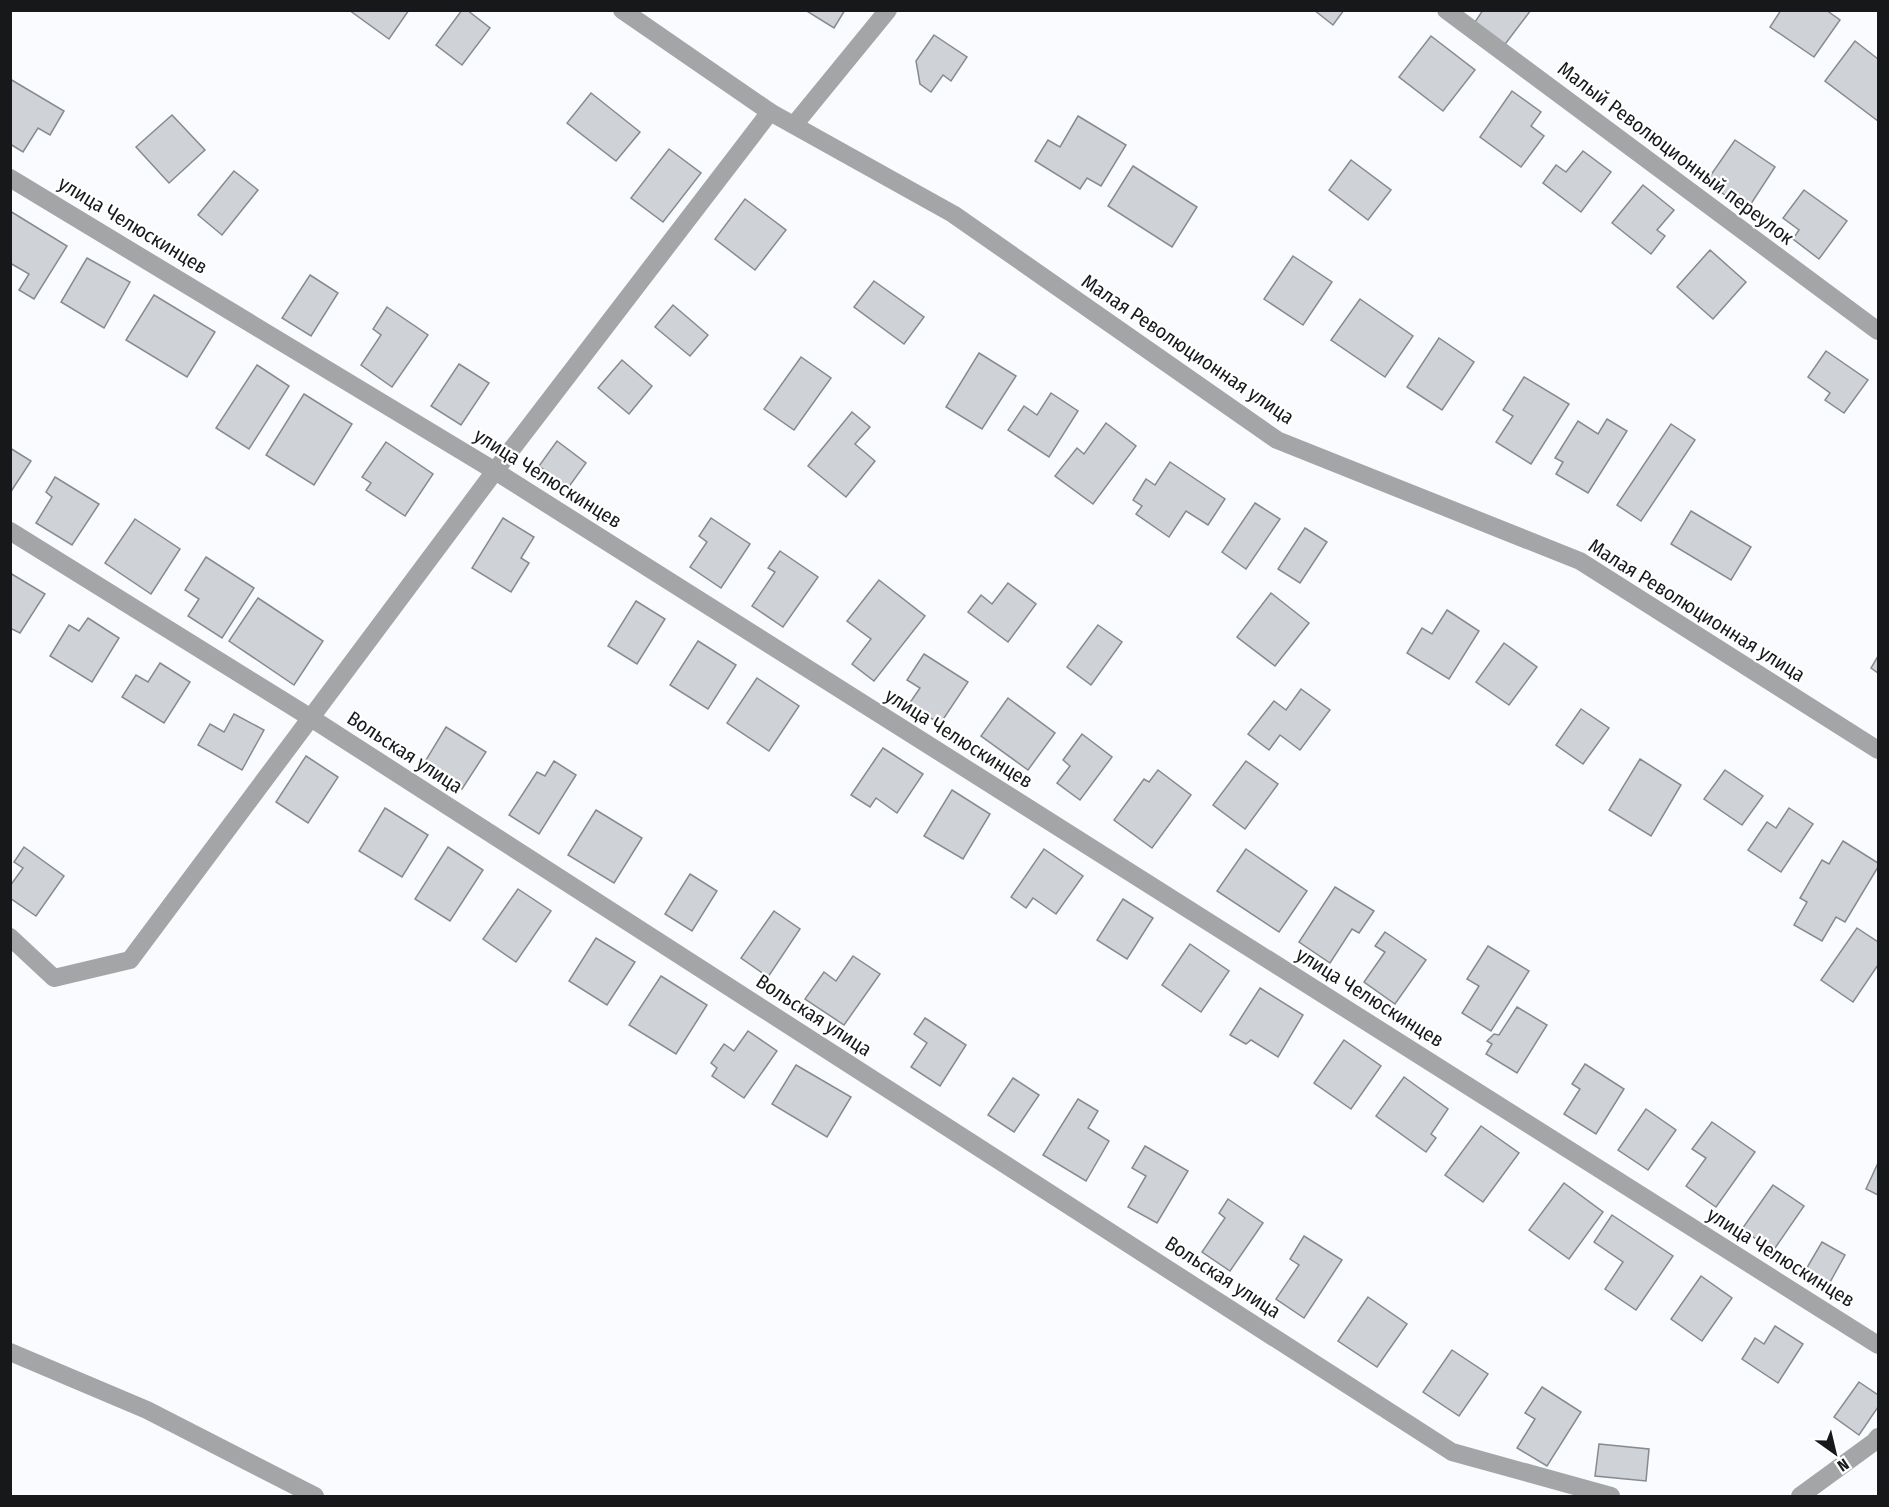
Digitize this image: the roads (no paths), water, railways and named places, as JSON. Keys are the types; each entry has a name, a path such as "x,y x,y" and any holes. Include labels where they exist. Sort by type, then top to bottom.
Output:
{"street":[{"name":"Малая Революционная улица","path":"622,10 770,112 953,214 1277,440 1580,561 1878,750"},
{"path":"794,125 888,10"},
{"name":"Малый Революционный переулок","path":"1446,10 1878,331"},
{"path":"10,937 54,978 130,960 495,471 770,112"},
{"name":"улица Челюскинцев","path":"10,178 495,471 1878,1345"},
{"name":"Вольская улица","path":"10,531 311,718 1452,1452 1611,1497"},
{"path":"10,1352 147,1410 315,1497"},
{"path":"1800,1497 1875,1442 1878,1437"}]}
